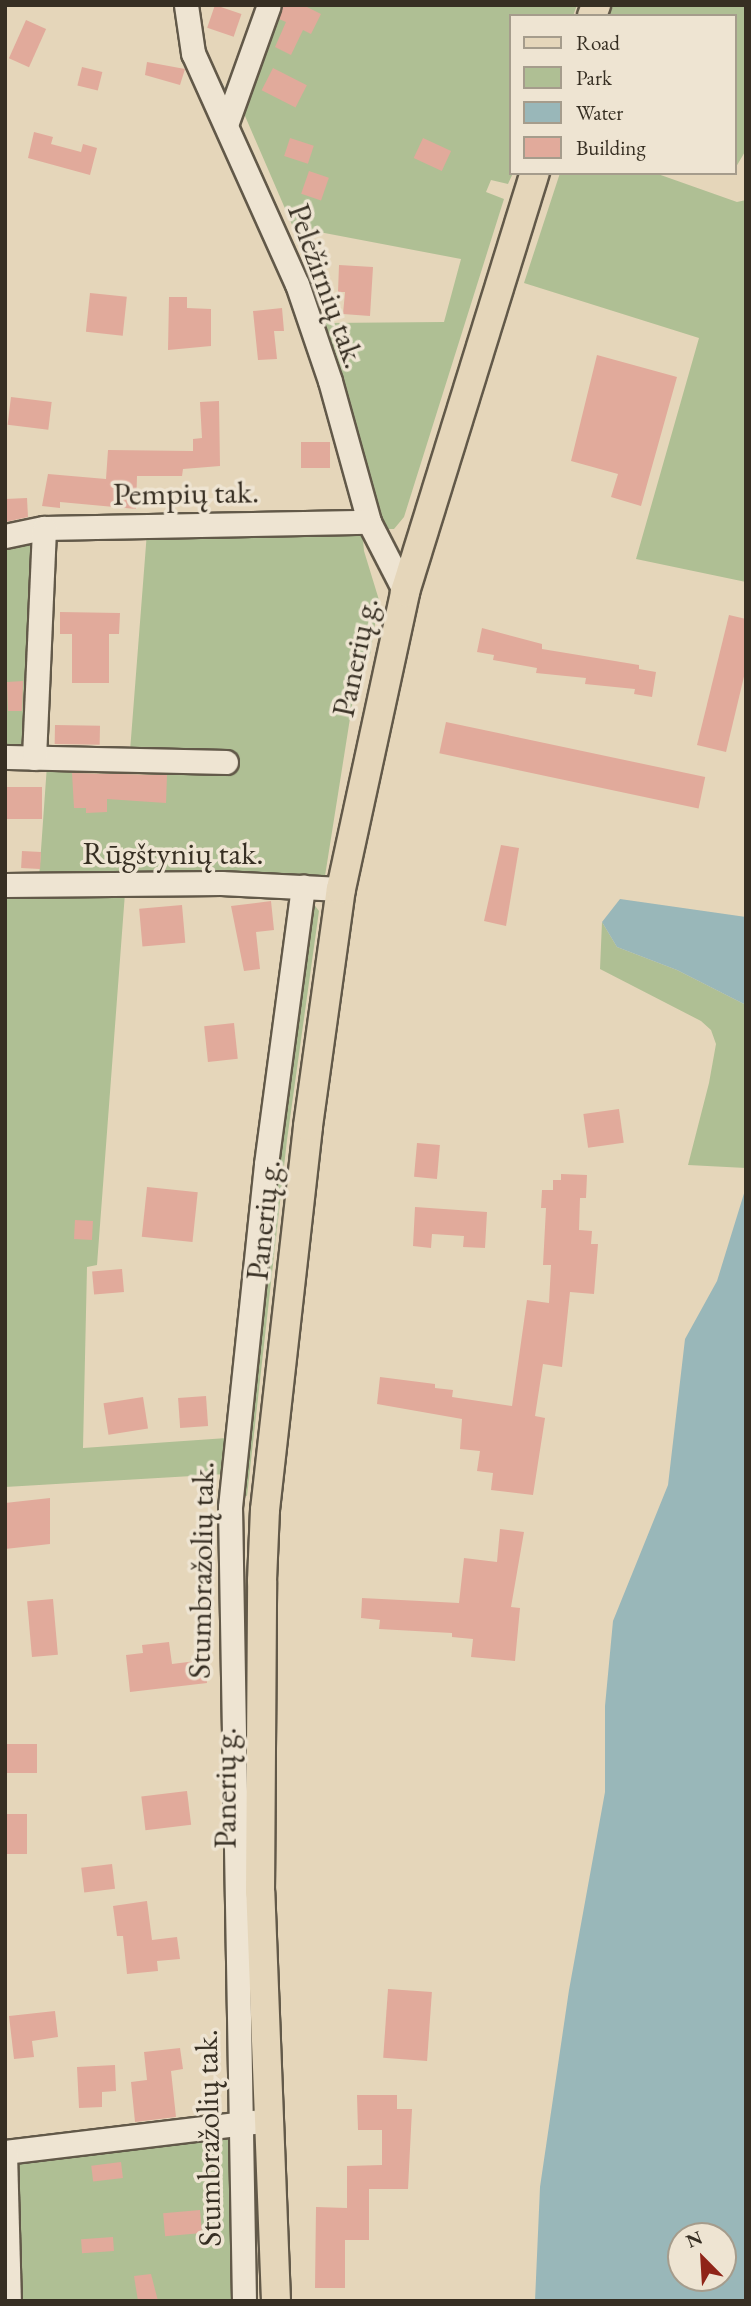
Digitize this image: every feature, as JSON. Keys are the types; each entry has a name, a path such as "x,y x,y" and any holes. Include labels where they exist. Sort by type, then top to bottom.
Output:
{"main road":[{"name":"Panerių g.","path":"276,2301 260,1892 264,1510 308,1126 341,889 405,592 534,175"}],"street":[{"name":"Pelėžirnių tak.","path":"186,5 193,53 227,122 309,318 369,522 405,592"},
{"path":"227,122 269,5"},
{"name":"Pempių tak.","path":"5,536 44,528 369,522"},
{"path":"34,758 44,528"},
{"path":"5,757 226,762"},
{"name":"Rūgštynių tak.","path":"5,886 303,886 341,889"},
{"name":"Stumbražolių tak.","path":"244,2301 230,1507 266,1164 303,886"},
{"path":"9,2301 5,2152 267,2120"}],"green space":[{"path":"277,5 577,5 574,14 510,14 512,175 508,184 491,180 486,192 504,199 404,517 394,529 384,529 379,521 325,323 444,322 461,259 293,227 242,109"},
{"path":"608,5 746,5 746,150 737,165 737,14 605,14"},
{"path":"559,175 661,175 737,202 746,200 746,582 636,559 699,338 524,283"},
{"path":"362,529 364,551 379,600 370,655 358,668 325,876 39,878 47,765 129,764 147,532"},
{"path":"33,535 30,745 5,751 5,540"},
{"path":"5,893 125,893 97,1265 87,1267 83,1448 227,1438 226,1474 5,1487"},
{"path":"310,899 319,911 287,1140 247,1496 241,1494 238,1481"},
{"path":"602,922 617,947 677,970 746,1005 746,1168 688,1165 716,1044 711,1030 701,1021 600,969"},
{"path":"231,2133 236,2301 16,2301 10,2156"}],"water":[{"path":"620,899 746,917 746,1005 677,970 617,947 602,922"},
{"path":"746,1187 746,2301 535,2301 540,2187 569,1990 605,1792 605,1706 613,1621 668,1485 685,1339 717,1281"}],"building":[{"path":"215,5 241,14 234,37 207,28"},
{"path":"283,5 303,5 321,14 311,34 303,30 291,55 275,47 286,22 279,19"},
{"path":"26,20 46,29 29,67 9,58"},
{"path":"147,62 185,69 180,85 145,75"},
{"path":"82,67 102,72 98,91 77,85"},
{"path":"273,68 307,85 296,108 262,90"},
{"path":"34,132 53,137 51,144 81,152 83,144 97,148 90,175 28,158"},
{"path":"290,138 314,146 308,164 284,156"},
{"path":"423,138 451,151 442,171 414,158"},
{"path":"309,171 329,178 321,201 301,194"},
{"path":"339,265 373,267 370,316 343,314 345,292 338,292"},
{"path":"90,293 127,297 123,336 86,332"},
{"path":"169,297 187,297 187,308 211,309 211,346 168,350"},
{"path":"282,308 284,331 274,331 277,359 258,360 253,311"},
{"path":"597,355 677,377 641,506 611,497 618,474 571,461"},
{"path":"11,397 52,402 48,430 8,425"},
{"path":"219,401 220,466 183,469 182,476 137,476 136,509 60,502 60,508 42,506 48,474 106,479 108,450 193,451 193,439 202,438 200,402"},
{"path":"301,442 330,442 330,468 301,468"},
{"path":"27,498 28,517 5,522 5,499"},
{"path":"60,612 120,613 119,634 109,634 109,683 72,683 72,634 60,634"},
{"path":"729,615 746,619 746,668 726,752 697,745"},
{"path":"482,628 542,644 542,649 639,665 639,669 656,672 652,697 634,694 635,689 585,684 586,678 536,673 537,668 493,660 494,655 477,652"},
{"path":"23,681 22,711 8,711 7,682"},
{"path":"446,722 705,777 699,808 439,753"},
{"path":"55,725 100,726 100,745 55,744"},
{"path":"72,773 167,775 166,803 107,799 107,812 86,813 86,808 74,808"},
{"path":"5,787 42,787 42,819 5,819"},
{"path":"501,845 519,848 506,926 484,921"},
{"path":"22,851 41,852 40,869 21,868"},
{"path":"271,901 274,930 256,932 260,969 244,971 231,906"},
{"path":"182,905 185,943 142,947 139,909"},
{"path":"234,1023 238,1059 208,1062 204,1026"},
{"path":"619,1109 624,1143 588,1148 583,1114"},
{"path":"417,1143 440,1145 437,1179 414,1177"},
{"path":"561,1174 587,1175 586,1198 580,1198 579,1230 592,1231 591,1244 598,1244 594,1294 570,1292 562,1367 543,1364 535,1416 545,1418 533,1495 491,1490 493,1473 477,1471 480,1451 460,1449 462,1419 377,1404 380,1377 435,1384 435,1388 453,1390 452,1397 512,1406 527,1300 549,1303 551,1265 543,1265 546,1208 541,1208 542,1190 553,1190 553,1180 561,1180"},
{"path":"147,1187 198,1192 192,1242 142,1237"},
{"path":"415,1207 487,1212 485,1248 463,1247 464,1236 432,1234 431,1248 413,1246"},
{"path":"75,1220 93,1221 92,1240 74,1239"},
{"path":"122,1269 124,1292 94,1295 92,1272"},
{"path":"206,1396 208,1426 180,1428 178,1398"},
{"path":"143,1397 148,1429 108,1435 103,1403"},
{"path":"50,1498 50,1544 5,1549 5,1503"},
{"path":"500,1529 524,1532 511,1607 520,1608 515,1661 471,1657 473,1639 452,1637 452,1633 379,1629 380,1620 361,1618 362,1598 459,1603 464,1558 497,1562"},
{"path":"53,1599 58,1655 32,1657 27,1601"},
{"path":"169,1642 172,1664 204,1660 207,1683 130,1692 126,1655 143,1653 142,1645"},
{"path":"5,1744 37,1744 37,1773 5,1773"},
{"path":"187,1791 191,1825 145,1830 141,1797"},
{"path":"5,1814 27,1814 27,1854 5,1854"},
{"path":"112,1864 115,1889 84,1893 81,1868"},
{"path":"147,1901 152,1940 177,1937 180,1959 157,1961 158,1971 127,1974 123,1936 117,1936 113,1906"},
{"path":"388,1989 432,1992 427,2061 383,2058"},
{"path":"55,2011 58,2037 32,2041 34,2057 14,2059 9,2016"},
{"path":"180,2048 183,2069 171,2071 176,2117 135,2122 131,2082 147,2080 144,2052"},
{"path":"115,2065 116,2091 102,2092 102,2107 79,2108 77,2067"},
{"path":"357,2095 397,2095 397,2109 412,2109 408,2189 369,2189 369,2240 345,2240 345,2288 315,2288 316,2207 347,2208 347,2166 382,2165 382,2130 358,2130"},
{"path":"121,2162 123,2178 93,2182 91,2166"},
{"path":"200,2210 202,2233 165,2236 163,2213"},
{"path":"113,2237 114,2251 82,2253 81,2239"},
{"path":"151,2274 158,2301 138,2301 134,2276"}],"waterway":[{"path":"217,80 224,93"}]}
